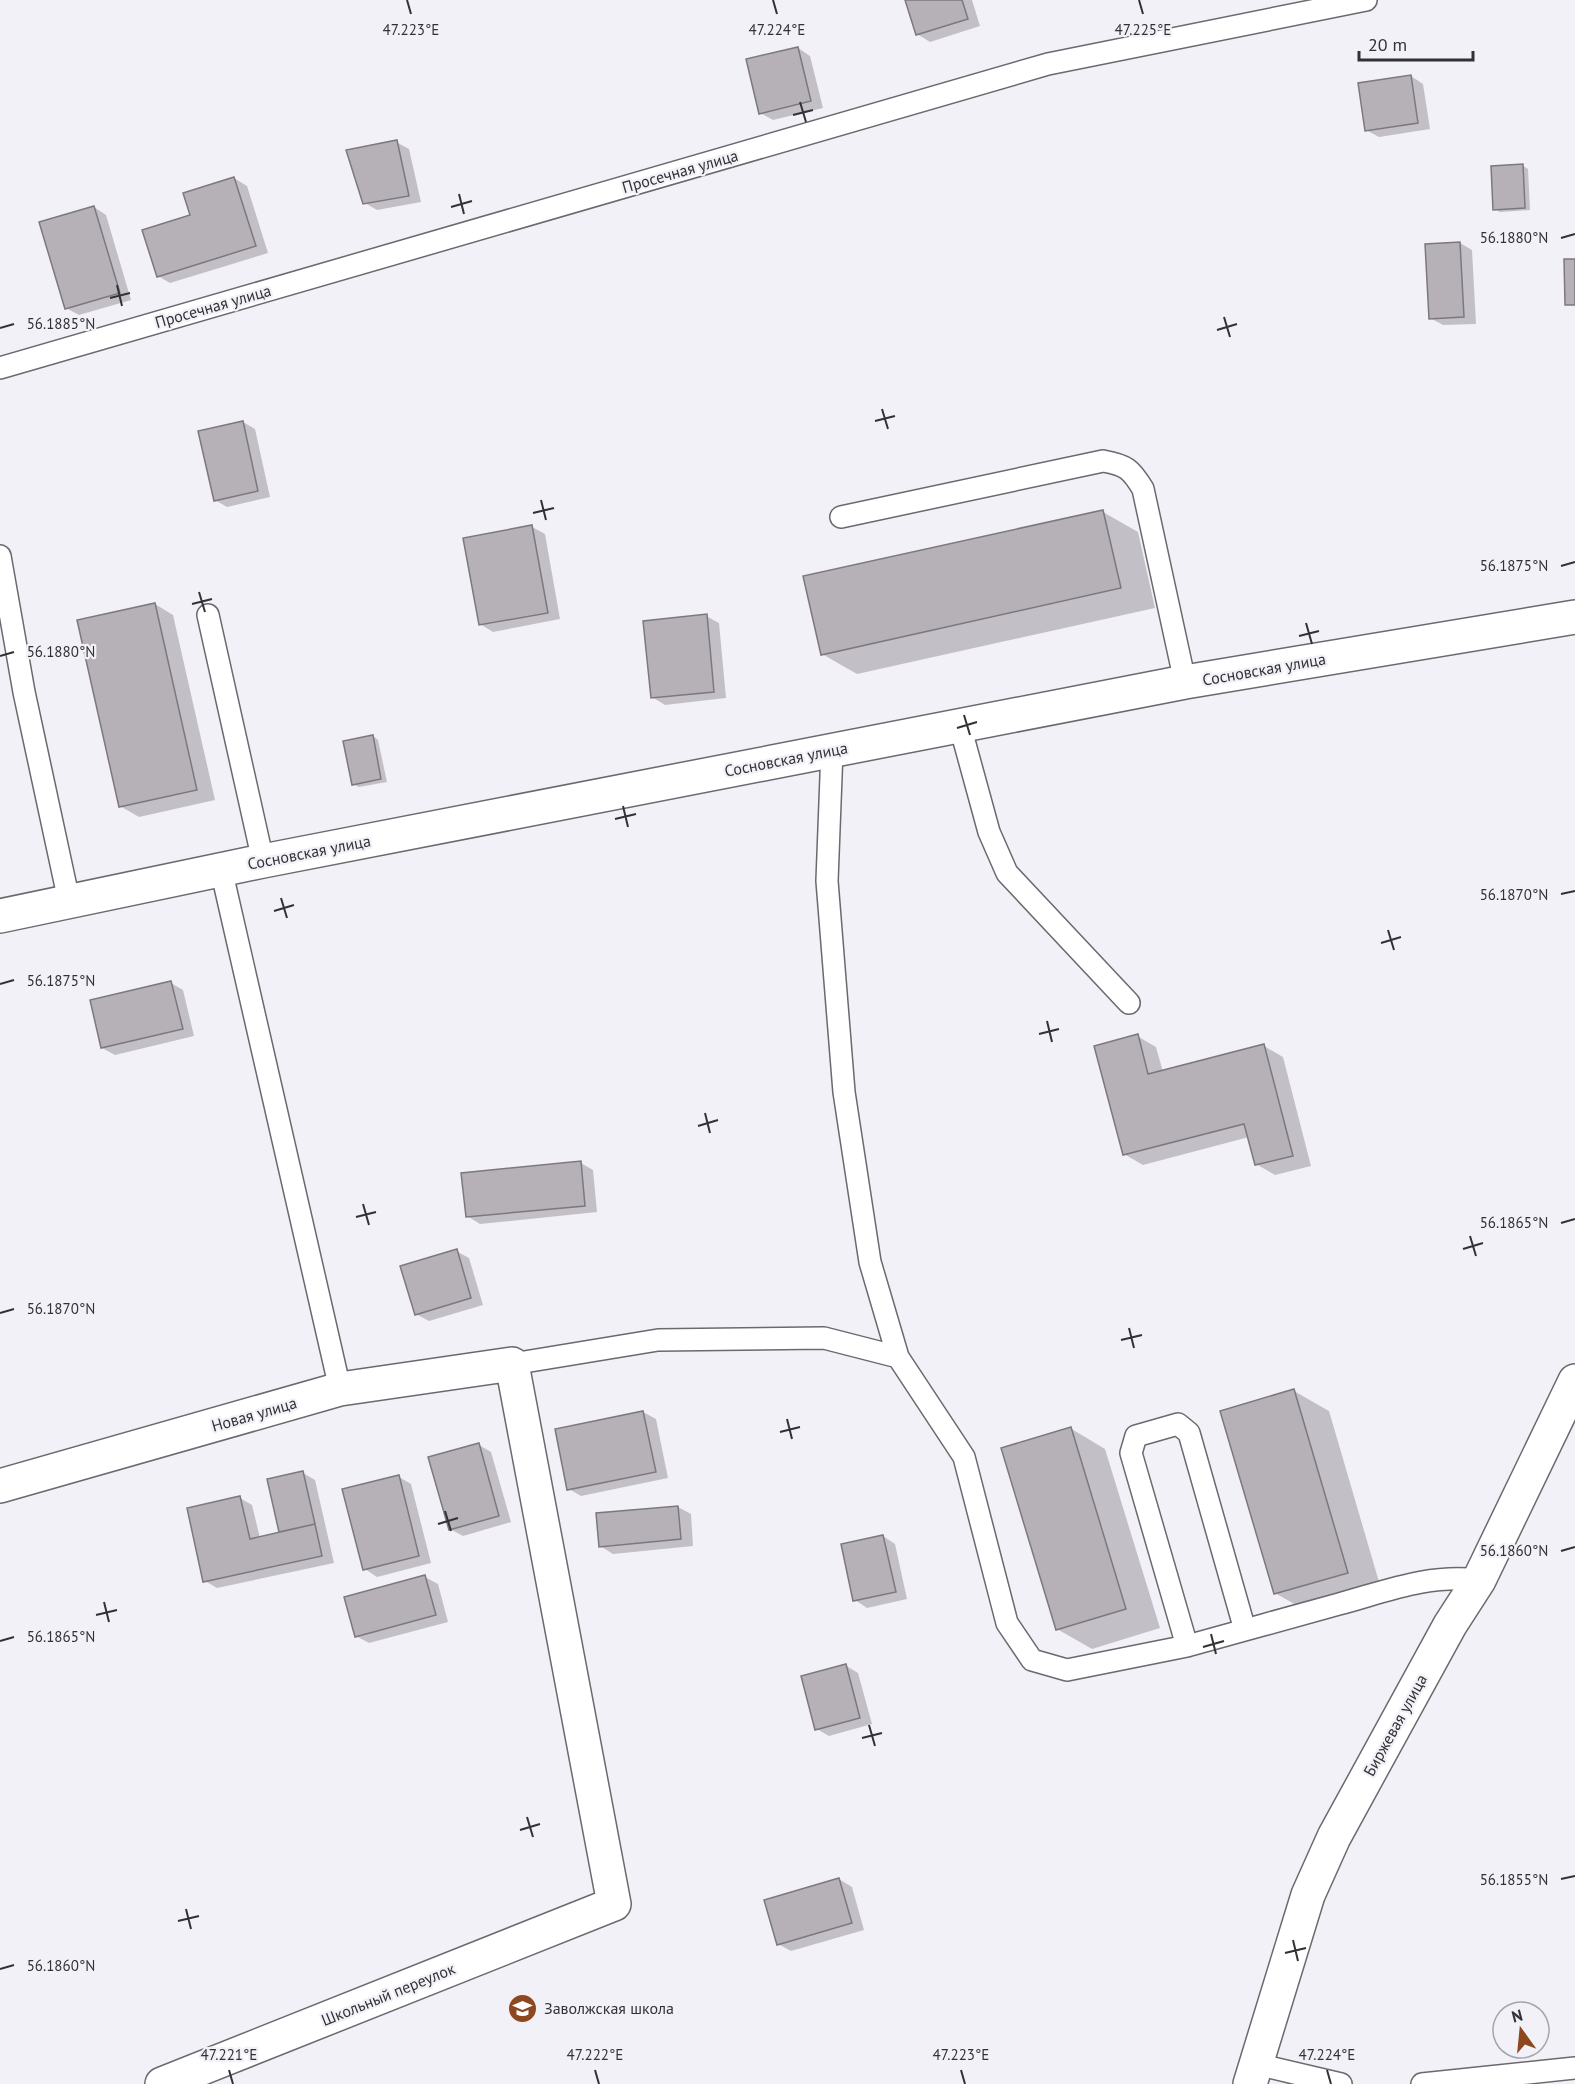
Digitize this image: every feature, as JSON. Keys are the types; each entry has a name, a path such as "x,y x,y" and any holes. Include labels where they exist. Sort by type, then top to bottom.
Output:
{"street":[{"name":"Сосновская улица","path":"0,915 221,869 1185,682 1575,617"},
{"name":"Новая улица","path":"0,1486 340,1389 512,1364"},
{"name":"Школьный переулок","path":"162,2084 614,1904 512,1364"},
{"name":"Биржевая улица","path":"1253,2074 1308,1894 1334,1837 1450,1625 1479,1580 1575,1381"}],"lane":[{"name":"Просечная улица","path":"0,368 1048,64 1366,0"},
{"path":"841,517 1103,461 1121,464 1134,474 1143,489 1185,682"},
{"path":"0,556 24,692 69,901"},
{"path":"208,615 263,861"},
{"path":"960,726 989,832 1007,873 1129,1003"},
{"path":"831,750 827,881 844,1092 870,1262 898,1357 964,1457 1007,1623 1032,1660 1067,1670 1187,1646 1423,1581 1454,1577 1479,1580"},
{"path":"221,869 340,1389"},
{"path":"512,1364 658,1340 824,1338 898,1357"},
{"path":"1187,1646 1131,1454 1136,1436 1178,1424 1189,1433 1245,1630"},
{"path":"1422,2084 1575,2068"},
{"path":"1253,2074 1341,2084"}],"building":[{"path":"905,0 962,0 968,19 916,35"},
{"path":"798,47 811,101 759,114 746,59"},
{"path":"1411,75 1418,123 1365,131 1358,83"},
{"path":"397,140 409,196 363,204 346,150"},
{"path":"1523,164 1525,208 1493,210 1491,166"},
{"path":"234,177 256,246 157,277 142,230 190,215 183,193"},
{"path":"94,206 120,293 65,309 39,222"},
{"path":"1460,242 1464,317 1429,319 1425,244"},
{"path":"1564,259 1575,259 1575,305 1565,305"},
{"path":"243,421 258,491 214,501 198,431"},
{"path":"1103,510 1121,588 821,655 803,576"},
{"path":"532,525 548,613 479,625 463,538"},
{"path":"155,603 197,790 119,807 77,620"},
{"path":"707,614 714,692 651,698 643,621"},
{"path":"373,735 381,779 352,785 343,741"},
{"path":"171,981 183,1029 101,1048 90,1000"},
{"path":"1138,1034 1148,1074 1264,1044 1293,1156 1255,1165 1244,1124 1123,1155 1094,1046"},
{"path":"581,1161 585,1206 466,1217 461,1173"},
{"path":"457,1249 471,1298 415,1315 400,1266"},
{"path":"1294,1389 1348,1573 1274,1594 1220,1411"},
{"path":"643,1411 656,1472 567,1490 555,1429"},
{"path":"1071,1427 1126,1609 1056,1630 1001,1448"},
{"path":"479,1443 499,1516 449,1530 428,1457"},
{"path":"303,1471 315,1524 279,1532 267,1479"},
{"path":"399,1475 419,1556 363,1570 342,1489"},
{"path":"240,1496 250,1539 315,1524 322,1556 203,1582 187,1508"},
{"path":"678,1506 681,1539 599,1547 596,1513"},
{"path":"883,1535 896,1592 853,1601 841,1544"},
{"path":"425,1575 436,1615 355,1637 344,1597"},
{"path":"846,1664 860,1718 815,1730 801,1676"},
{"path":"839,1878 852,1923 777,1945 764,1900"}],"place":[{"name":"Заволжская школа","path":"523,2008"}]}
